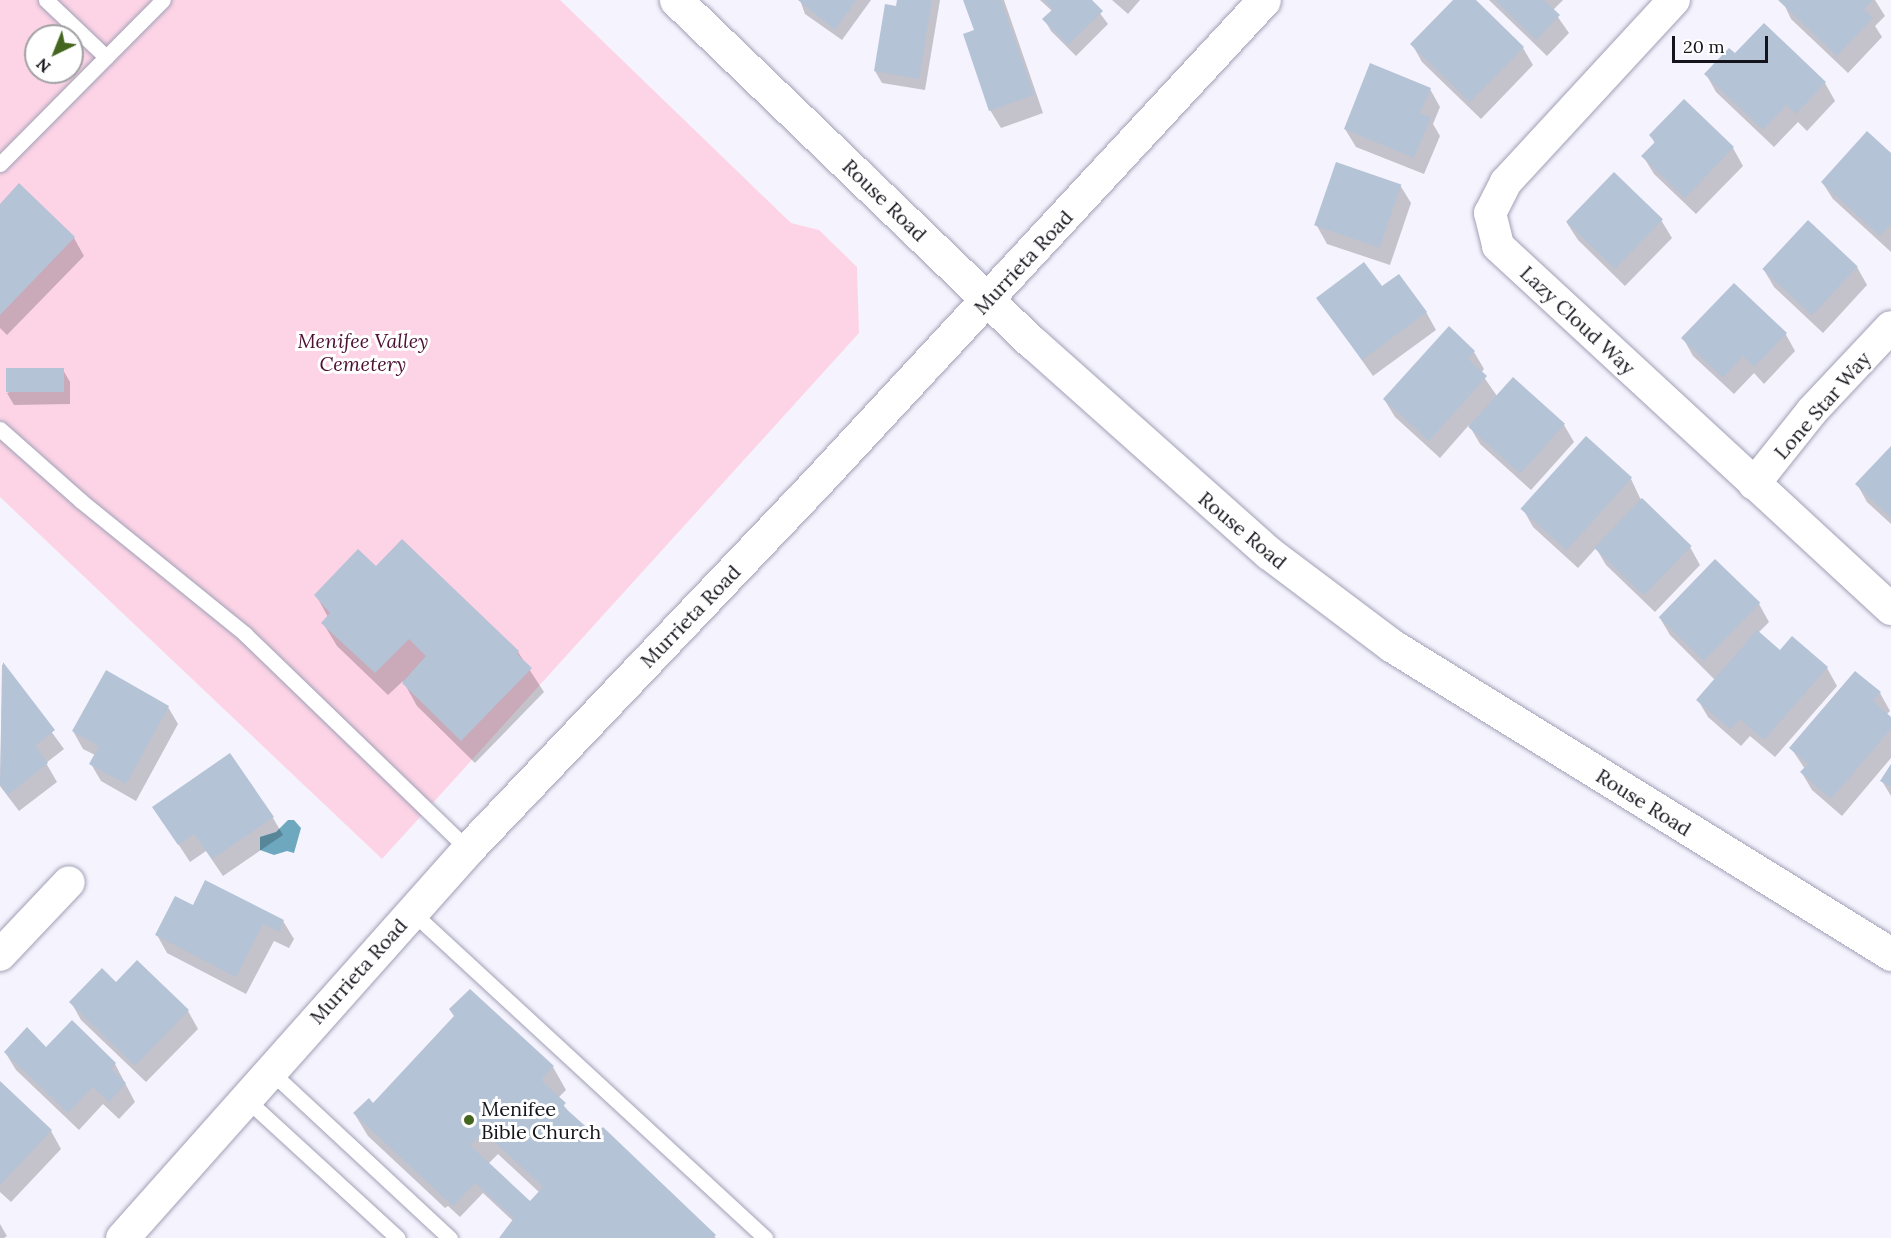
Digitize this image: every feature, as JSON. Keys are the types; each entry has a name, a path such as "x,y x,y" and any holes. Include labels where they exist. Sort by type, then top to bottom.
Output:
{"main road":[{"name":"Rouse Road","path":"676,0 988,300 1269,553 1364,626 1891,954"},
{"name":"Murrieta Road","path":"122,1238 269,1070 468,849 988,300 1264,0"}],"street":[{"name":"Lazy Cloud Way","path":"1674,0 1506,182 1490,213 1498,246 1891,609"},
{"name":"Lone Star Way","path":"1754,484 1812,411 1891,327"},
{"path":"0,955 69,882"}],"lane":[{"path":"46,0 105,57"},
{"path":"0,164 163,0"},
{"path":"0,429 81,501 245,634 468,849"},
{"path":"411,911 765,1238"},
{"path":"269,1070 450,1238"},
{"path":"245,1098 398,1238"}],"green space":[{"name":"Menifee Valley Cemetery","path":"0,0 560,0 791,223 819,230 857,267 859,333 382,859 0,497"}],"water":[{"path":"288,820 294,820 301,828 294,853 287,851 274,855 260,850 260,837 276,832"}],"building":[{"path":"798,0 856,0 835,30"},
{"path":"897,0 932,0 919,79 874,71 885,4 896,6"},
{"path":"963,0 1001,0 1034,95 989,111 963,34 974,30"},
{"path":"1044,0 1092,0 1103,11 1068,45 1042,19 1053,9"},
{"path":"1453,0 1476,0 1524,47 1470,102 1410,44"},
{"path":"1495,0 1544,0 1560,15 1536,40"},
{"path":"1778,0 1873,0 1864,9 1873,18 1837,56"},
{"path":"1764,23 1826,82 1796,114 1787,105 1763,130 1704,74 1729,48 1735,53"},
{"path":"1370,63 1431,88 1420,113 1431,117 1414,158 1344,129"},
{"path":"1684,99 1734,147 1685,198 1641,156 1655,142 1649,135"},
{"path":"1867,131 1891,153 1891,224 1880,236 1821,182"},
{"path":"1336,162 1401,184 1379,248 1314,225"},
{"path":"1614,172 1663,219 1615,269 1566,222"},
{"path":"19,183 75,237 0,315 0,204"},
{"path":"1808,220 1858,266 1812,315 1762,269"},
{"path":"1364,262 1382,286 1399,274 1427,312 1362,360 1316,298"},
{"path":"1734,283 1787,333 1754,367 1743,356 1723,378 1681,338"},
{"path":"1449,326 1475,351 1468,359 1487,376 1429,441 1383,399"},
{"path":"6,368 64,368 64,392 6,392"},
{"path":"1513,377 1565,424 1520,474 1468,427"},
{"path":"1586,436 1632,477 1567,550 1520,509"},
{"path":"1891,446 1891,518 1855,484"},
{"path":"1642,498 1692,546 1644,596 1594,548"},
{"path":"402,539 519,651 517,654 532,668 461,741 402,683 426,656 409,639 375,673 321,623 330,613 314,595 358,549 376,566"},
{"path":"1715,559 1760,603 1704,661 1659,617"},
{"path":"1757,630 1780,650 1792,636 1828,667 1764,740 1740,719 1730,729 1696,700"},
{"path":"3,662 55,730 35,746 48,763 8,795 0,784"},
{"path":"106,670 169,706 126,784 89,764 99,746 72,731"},
{"path":"1855,671 1881,692 1873,701 1891,717 1891,729 1831,799 1800,772 1808,764 1789,748"},
{"path":"230,753 274,817 212,859 194,834 178,845 152,807"},
{"path":"1891,764 1891,787 1880,781"},
{"path":"205,880 284,920 279,932 263,924 236,977 155,935 175,896 193,905"},
{"path":"137,960 189,1010 135,1066 69,1002 102,968 116,982"},
{"name":"Menifee Bible Church","path":"470,989 554,1066 541,1080 566,1103 563,1106 594,1134 603,1127 716,1235 713,1238 499,1238 514,1218 475,1183 453,1206 353,1113 369,1098 373,1103 454,1016 449,1009","holes":["484,1132 543,1187 530,1201 470,1145"]},
{"path":"72,1020 116,1063 111,1069 126,1083 109,1102 93,1087 68,1113 4,1052 27,1027 46,1047"},
{"path":"0,1081 52,1130 0,1185"}],"place":[{"name":"Menifee Bible Church","path":"469,1120"}]}
